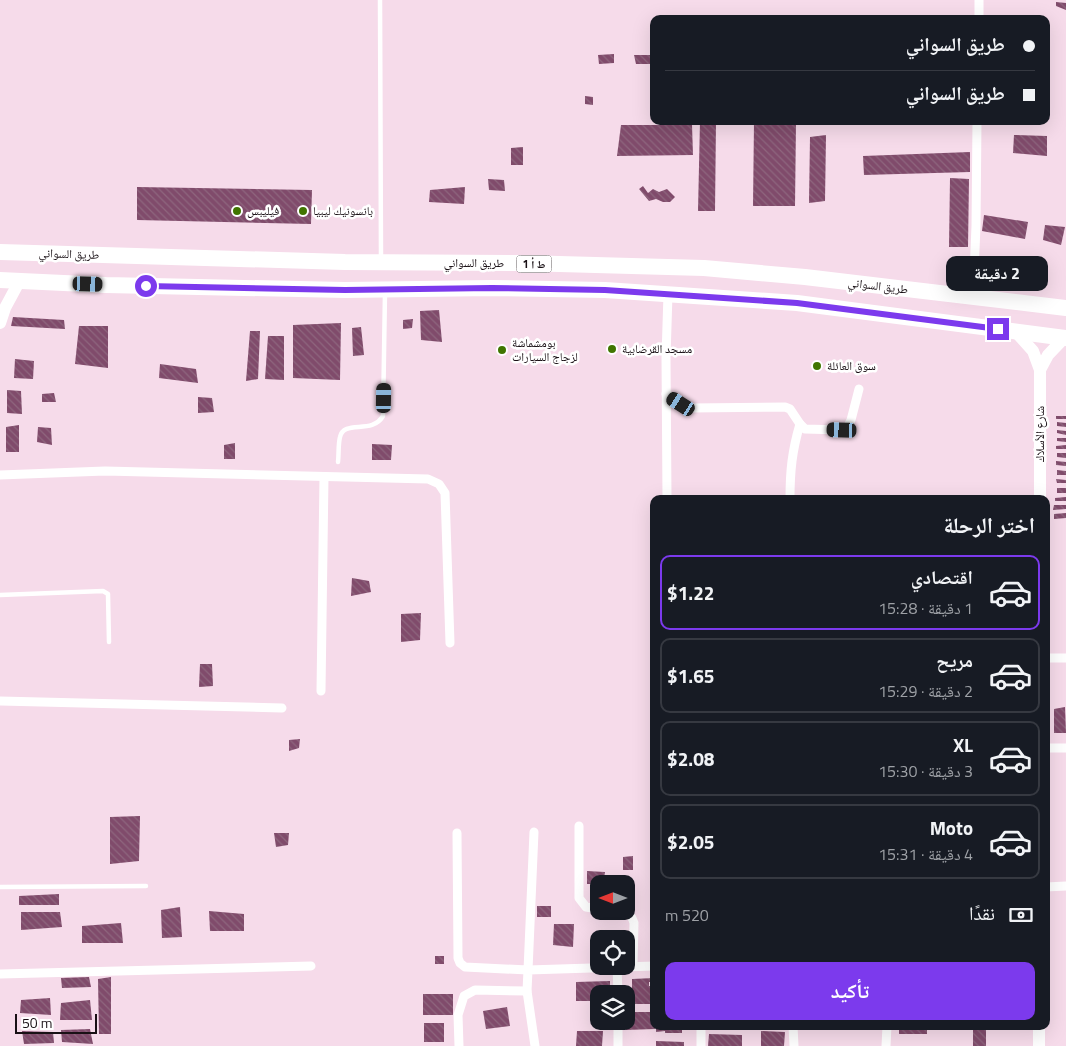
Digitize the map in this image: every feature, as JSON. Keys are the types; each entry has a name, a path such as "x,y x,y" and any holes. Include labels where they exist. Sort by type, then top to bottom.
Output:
{"highway":[{"name":"طريق السواني","path":"0,252 704,268 805,277 1066,308"},
{"name":"طريق السواني","path":"0,280 345,290 492,288 605,290 797,303 1065,338"}],"street":[{"path":"979,0 979,15"},
{"path":"973,298 977,125"},
{"path":"0,323 5,308 19,282"},
{"path":"667,495 668,294"},
{"name":"شارع الأسلاك","path":"1015,331 1033,351 1040,370 1040,495"},
{"path":"1040,370 1048,355 1065,338"},
{"path":"666,394 691,408 785,407 792,411 805,429 842,430 848,426 851,420 859,390"},
{"path":"790,495 790,470 793,448 800,424"},
{"path":"0,475 105,471 428,479 439,484 445,492 450,643"},
{"path":"321,691 324,477"},
{"path":"1050,658 1066,658"},
{"path":"0,701 282,708"},
{"path":"1050,748 1066,748"},
{"path":"579,826 579,898 586,907 590,907"},
{"path":"534,832 527,991 535,1046"},
{"path":"456,833 458,958 460,963 465,967 528,970 590,968"},
{"path":"1050,887 1066,886"},
{"path":"0,974 311,966"},
{"path":"635,966 650,966"},
{"path":"459,1046 458,1015 464,996 475,990 527,991"},
{"path":"618,1030 618,1046"},
{"path":"701,1030 701,1046"},
{"path":"793,1030 794,1046"},
{"path":"886,1030 886,1046"},
{"path":"1039,1030 1039,1046"}],"lane":[{"path":"380,0 382,262"},
{"path":"338,462 342,432 347,428 375,425 380,422 383,416 385,289"},
{"path":"0,595 103,591 108,594 109,642"},
{"path":"0,887 146,886"}],"building":[{"path":"1056,2 1066,3 1066,10 1056,6"},
{"path":"614,54 614,63 599,64 598,55"},
{"path":"634,55 650,55 650,64 636,64"},
{"path":"585,96 593,97 593,105 585,104"},
{"path":"621,125 692,125 693,155 617,156"},
{"path":"700,125 716,125 715,211 698,211"},
{"path":"754,125 796,125 795,206 753,206"},
{"path":"826,135 825,201 809,203 810,137"},
{"path":"1014,135 1047,136 1047,156 1013,153"},
{"path":"523,147 523,165 511,165 511,148"},
{"path":"970,152 970,172 864,175 863,156"},
{"path":"950,178 969,179 968,247 949,247"},
{"path":"488,179 504,180 505,191 489,190"},
{"path":"643,186 648,193 653,189 659,192 667,189 675,197 670,202 656,199 649,201 639,189"},
{"path":"137,187 312,190 311,224 137,220"},
{"path":"465,187 464,204 429,202 430,190"},
{"path":"984,215 1028,222 1025,239 982,231"},
{"path":"1045,225 1065,227 1061,245 1043,240"},
{"path":"439,310 442,342 421,340 420,311"},
{"path":"13,317 64,320 65,329 11,326"},
{"path":"413,319 412,328 403,329 403,320"},
{"path":"341,323 340,380 293,378 293,325"},
{"path":"79,326 108,326 108,368 75,364"},
{"path":"361,327 364,355 353,356 352,328"},
{"path":"250,331 260,331 258,379 246,381"},
{"path":"268,336 284,336 284,380 265,379"},
{"path":"15,359 34,361 33,379 14,378"},
{"path":"160,364 196,369 198,383 159,378"},
{"path":"7,390 21,391 22,414 7,413"},
{"path":"54,393 56,402 42,402 42,394"},
{"path":"198,397 212,398 214,412 198,413"},
{"path":"1056,416 1066,416 1066,419 1056,419"},
{"path":"1057,422 1066,423 1066,427 1057,426"},
{"path":"19,425 19,452 6,452 6,427"},
{"path":"38,427 51,428 52,445 37,442"},
{"path":"1057,430 1066,431 1066,435 1057,433"},
{"path":"1057,438 1066,438 1066,442 1057,441"},
{"path":"235,443 235,459 224,459 224,445"},
{"path":"372,444 392,445 391,460 372,460"},
{"path":"1066,445 1066,449 1056,449 1056,446"},
{"path":"1057,453 1066,453 1066,458 1057,457"},
{"path":"1056,461 1066,462 1066,466 1056,465"},
{"path":"1057,470 1066,471 1066,475 1057,475"},
{"path":"1056,479 1066,480 1066,483 1057,483"},
{"path":"1057,488 1066,488 1066,493 1057,493"},
{"path":"1066,497 1066,501 1055,501 1055,498"},
{"path":"1054,505 1066,505 1066,509 1053,510"},
{"path":"1066,513 1066,518 1054,519 1054,514"},
{"path":"352,578 369,581 371,592 351,596"},
{"path":"421,613 420,640 401,642 401,614"},
{"path":"200,664 212,664 213,686 199,687"},
{"path":"1065,707 1066,733 1054,733 1054,709"},
{"path":"300,739 299,748 289,751 289,740"},
{"path":"140,816 139,861 110,864 110,817"},
{"path":"274,833 289,833 288,845 276,847"},
{"path":"633,856 633,870 623,870 623,857"},
{"path":"587,871 605,872 605,875 590,875 590,884 587,884"},
{"path":"59,894 59,905 19,905 19,896"},
{"path":"537,906 551,906 551,917 537,917"},
{"path":"180,907 182,937 162,938 161,910"},
{"path":"209,911 244,914 244,931 210,931"},
{"path":"21,912 60,912 62,927 21,930"},
{"path":"121,923 123,943 82,943 82,926"},
{"path":"554,924 574,924 573,947 553,945"},
{"path":"435,956 444,956 444,964 435,964"},
{"path":"89,977 91,987 62,988 61,978"},
{"path":"111,977 111,1034 99,1034 98,979"},
{"path":"650,978 650,1004 635,1004 635,985 632,985 632,979"},
{"path":"610,981 610,985 590,985 590,1001 576,1001 576,982"},
{"path":"423,994 453,994 453,1015 423,1015"},
{"path":"50,998 51,1015 20,1013 21,1000"},
{"path":"90,1000 92,1020 60,1020 61,1003"},
{"path":"507,1007 510,1026 486,1029 483,1011"},
{"path":"635,1012 650,1012 650,1029 635,1030"},
{"path":"424,1023 444,1023 444,1042 424,1042"},
{"path":"90,1029 93,1044 62,1042 61,1030"},
{"path":"656,1030 682,1030 682,1033 656,1032"},
{"path":"899,1030 927,1030 927,1034 899,1034"},
{"path":"973,1030 986,1030 986,1046 973,1046"},
{"path":"22,1031 53,1032 54,1043 24,1044"},
{"path":"577,1031 603,1031 602,1046 576,1046"},
{"path":"761,1031 785,1032 784,1046 761,1046"},
{"path":"709,1034 742,1035 742,1046 708,1046"},
{"path":"656,1041 684,1042 684,1046 656,1046"}],"place":[{"name":"فيليبس","path":"237,211"},
{"name":"بانسونيك ليبيا","path":"303,211"},
{"name":"مسجد القرضابية","path":"612,349"},
{"name":"بومشماشة لزجاج السيارات","path":"502,350"},
{"name":"سوق العائلة","path":"817,366"}],"route":[{"path":"146,286 345,290 492,288 605,290 797,303 998,329"}]}
